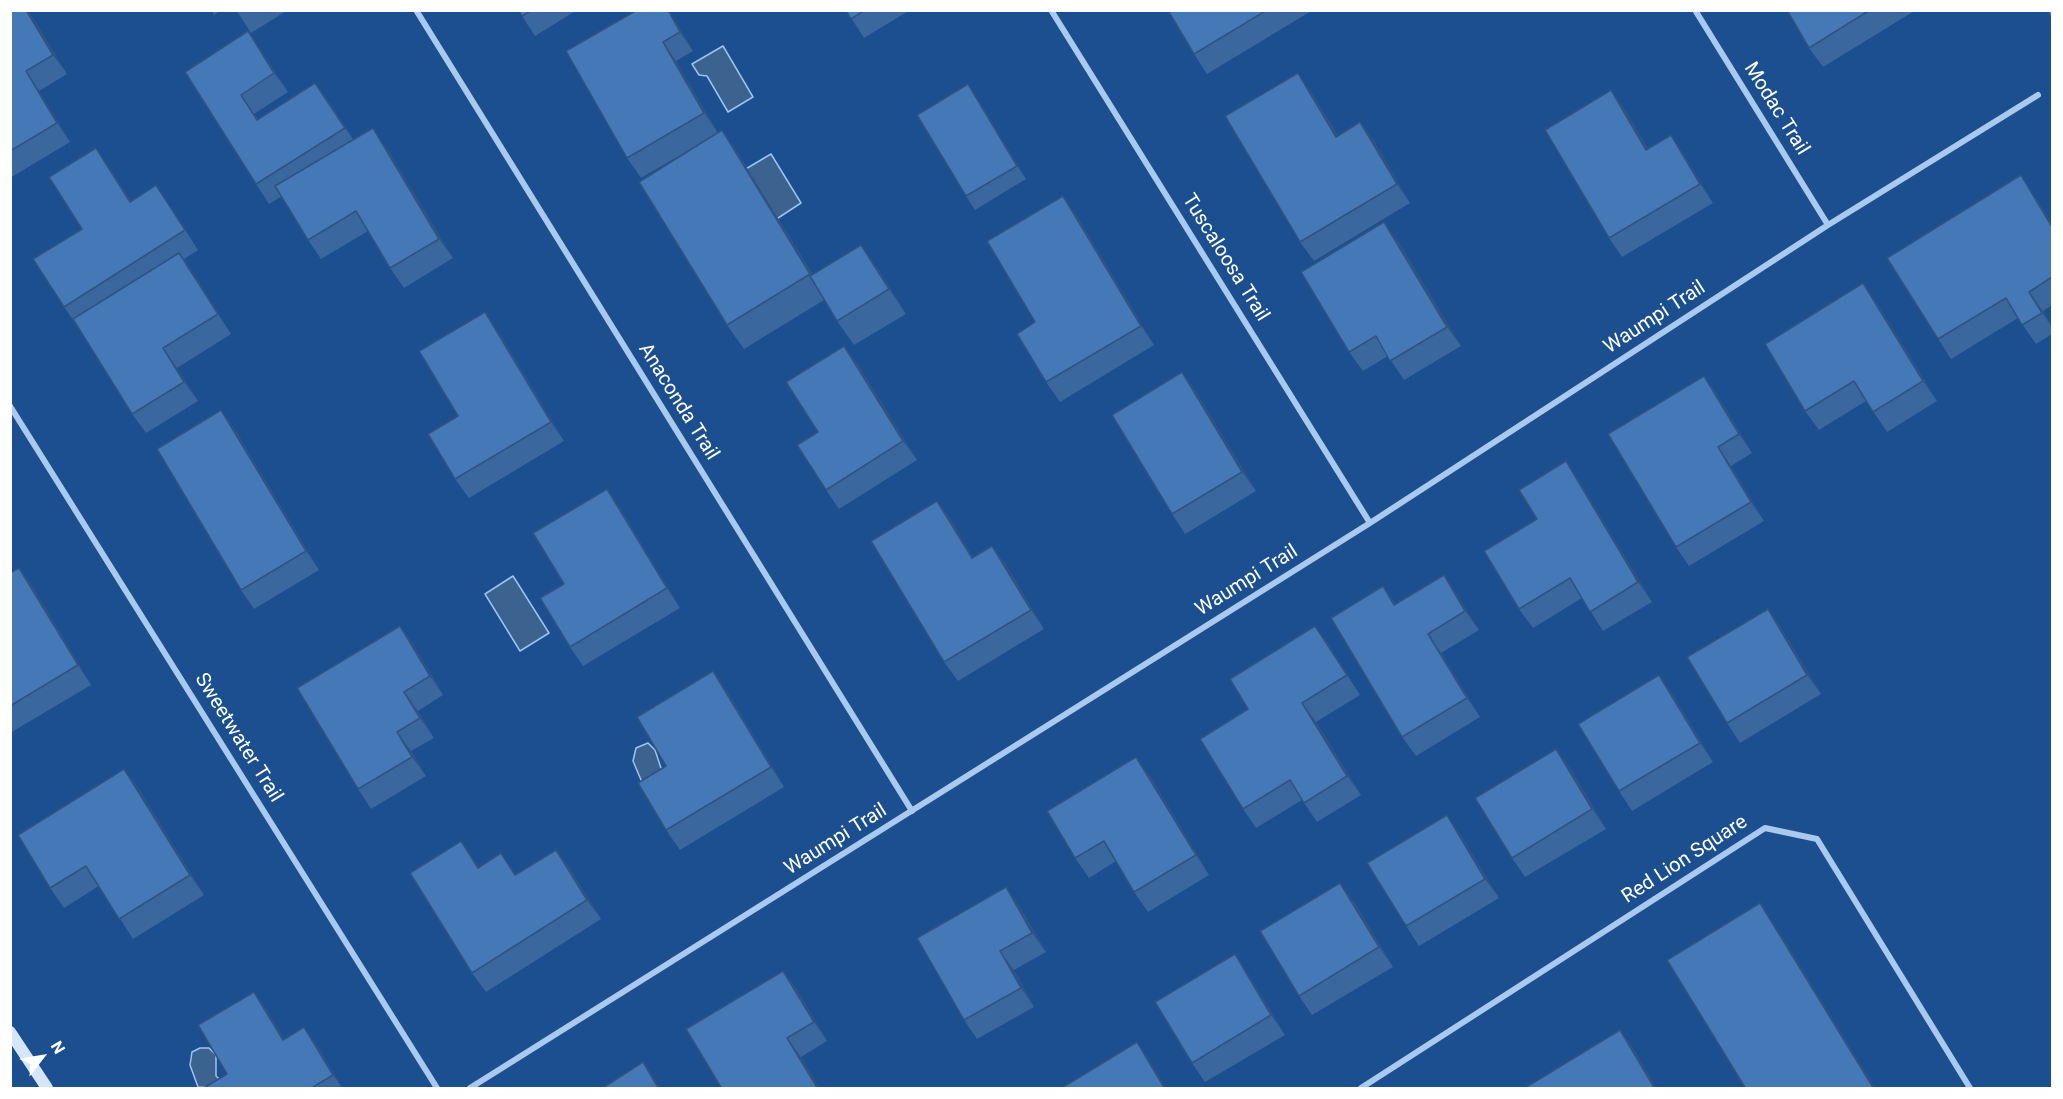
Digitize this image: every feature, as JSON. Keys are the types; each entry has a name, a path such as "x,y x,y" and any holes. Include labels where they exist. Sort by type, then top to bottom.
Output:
{"main road":[{"path":"10,1032 47,1089"}],"street":[{"name":"Anaconda Trail","path":"416,10 912,811"},
{"name":"Tuscaloosa Trail","path":"1052,10 1370,523"},
{"name":"Modac Trail","path":"1695,10 1828,225"},
{"name":"Waumpi Trail","path":"470,1089 1370,523 1828,225 2038,95"},
{"name":"Sweetwater Trail","path":"10,406 437,1089"},
{"name":"Red Lion Square","path":"1361,1089 1765,828 1817,839 1970,1089"}],"water":[{"path":"723,46 753,97 728,112 707,76 699,75 692,64"},
{"path":"771,154 801,203 775,220 744,170"},
{"path":"513,576 549,633 520,651 485,594"},
{"path":"648,743 655,750 662,771 644,787 633,761 636,748"},
{"path":"200,1048 209,1048 216,1055 216,1076 229,1088 198,1087 190,1065 192,1052"}],"building":[{"path":"26,10 53,55 26,71 57,123 10,151 10,11"},
{"path":"518,10 532,10 522,16"},
{"path":"637,10 668,10 680,32 663,42 704,113 627,158 566,51"},
{"path":"846,10 865,10 851,19"},
{"path":"1172,10 1267,10 1194,54 1169,12"},
{"path":"1787,10 1870,10 1809,48"},
{"path":"248,31 274,73 241,95 257,120 315,83 345,128 256,184 185,72"},
{"path":"1298,73 1336,137 1360,122 1397,184 1300,242 1225,116"},
{"path":"968,84 1017,166 966,196 917,115"},
{"path":"1611,90 1646,150 1671,135 1700,184 1609,238 1545,130"},
{"path":"373,128 439,239 390,268 356,211 308,240 275,186"},
{"path":"722,130 810,274 727,325 639,182"},
{"path":"96,148 130,202 156,185 185,230 64,307 33,259 82,229 49,177"},
{"path":"2021,175 2052,227 2052,277 2029,292 2042,313 2022,325 2006,298 1938,339 1887,258"},
{"path":"1063,196 1141,326 1046,382 1017,334 1035,322 987,241"},
{"path":"1384,222 1447,327 1390,361 1376,336 1349,352 1301,272"},
{"path":"861,245 889,289 837,321 810,276"},
{"path":"179,253 218,314 163,348 184,382 132,414 73,319"},
{"path":"1863,283 1923,381 1873,412 1854,381 1805,411 1765,344"},
{"path":"485,312 551,422 455,479 428,434 458,416 419,351"},
{"path":"844,346 903,441 826,490 797,445 818,432 786,382"},
{"path":"1182,372 1242,472 1172,514 1112,415"},
{"path":"1704,376 1739,434 1718,447 1751,502 1676,547 1608,434"},
{"path":"221,410 306,551 241,590 157,449"},
{"path":"1566,461 1638,582 1590,612 1570,578 1519,609 1484,551 1537,519 1519,490"},
{"path":"607,489 667,588 570,647 540,598 564,584 533,533"},
{"path":"937,501 972,558 992,546 1031,610 944,662 871,541"},
{"path":"19,568 78,665 10,706 10,573"},
{"path":"1444,575 1465,611 1428,634 1467,698 1402,737 1331,618 1383,586 1394,605"},
{"path":"1768,609 1807,675 1727,723 1687,657"},
{"path":"400,626 430,676 404,692 420,718 397,732 412,757 358,789 297,688"},
{"path":"1315,626 1347,675 1302,703 1347,776 1304,803 1290,780 1243,809 1200,739 1248,709 1230,679"},
{"path":"713,671 771,767 666,830 638,783 666,766 637,717"},
{"path":"1659,675 1700,743 1619,791 1578,724"},
{"path":"1556,749 1592,809 1512,858 1475,798"},
{"path":"1136,757 1196,855 1134,892 1104,841 1075,858 1047,811"},
{"path":"124,769 190,875 119,919 86,866 50,888 18,835"},
{"path":"1447,815 1485,879 1406,926 1367,863"},
{"path":"461,841 478,868 501,853 515,875 556,850 587,900 472,973 410,873"},
{"path":"1340,883 1379,947 1299,996 1260,931"},
{"path":"1006,887 1032,933 1000,951 1021,988 964,1020 917,938"},
{"path":"1760,903 1874,1089 1746,1089 1667,960"},
{"path":"1235,954 1271,1015 1192,1063 1155,1002"},
{"path":"783,971 814,1022 787,1038 818,1089 722,1089 686,1029"},
{"path":"254,992 283,1040 304,1027 333,1075 310,1089 202,1089 227,1074 198,1025"},
{"path":"1620,1030 1655,1089 1523,1089"},
{"path":"1137,1042 1165,1089 1060,1089"},
{"path":"643,1062 659,1089 601,1089"}]}
